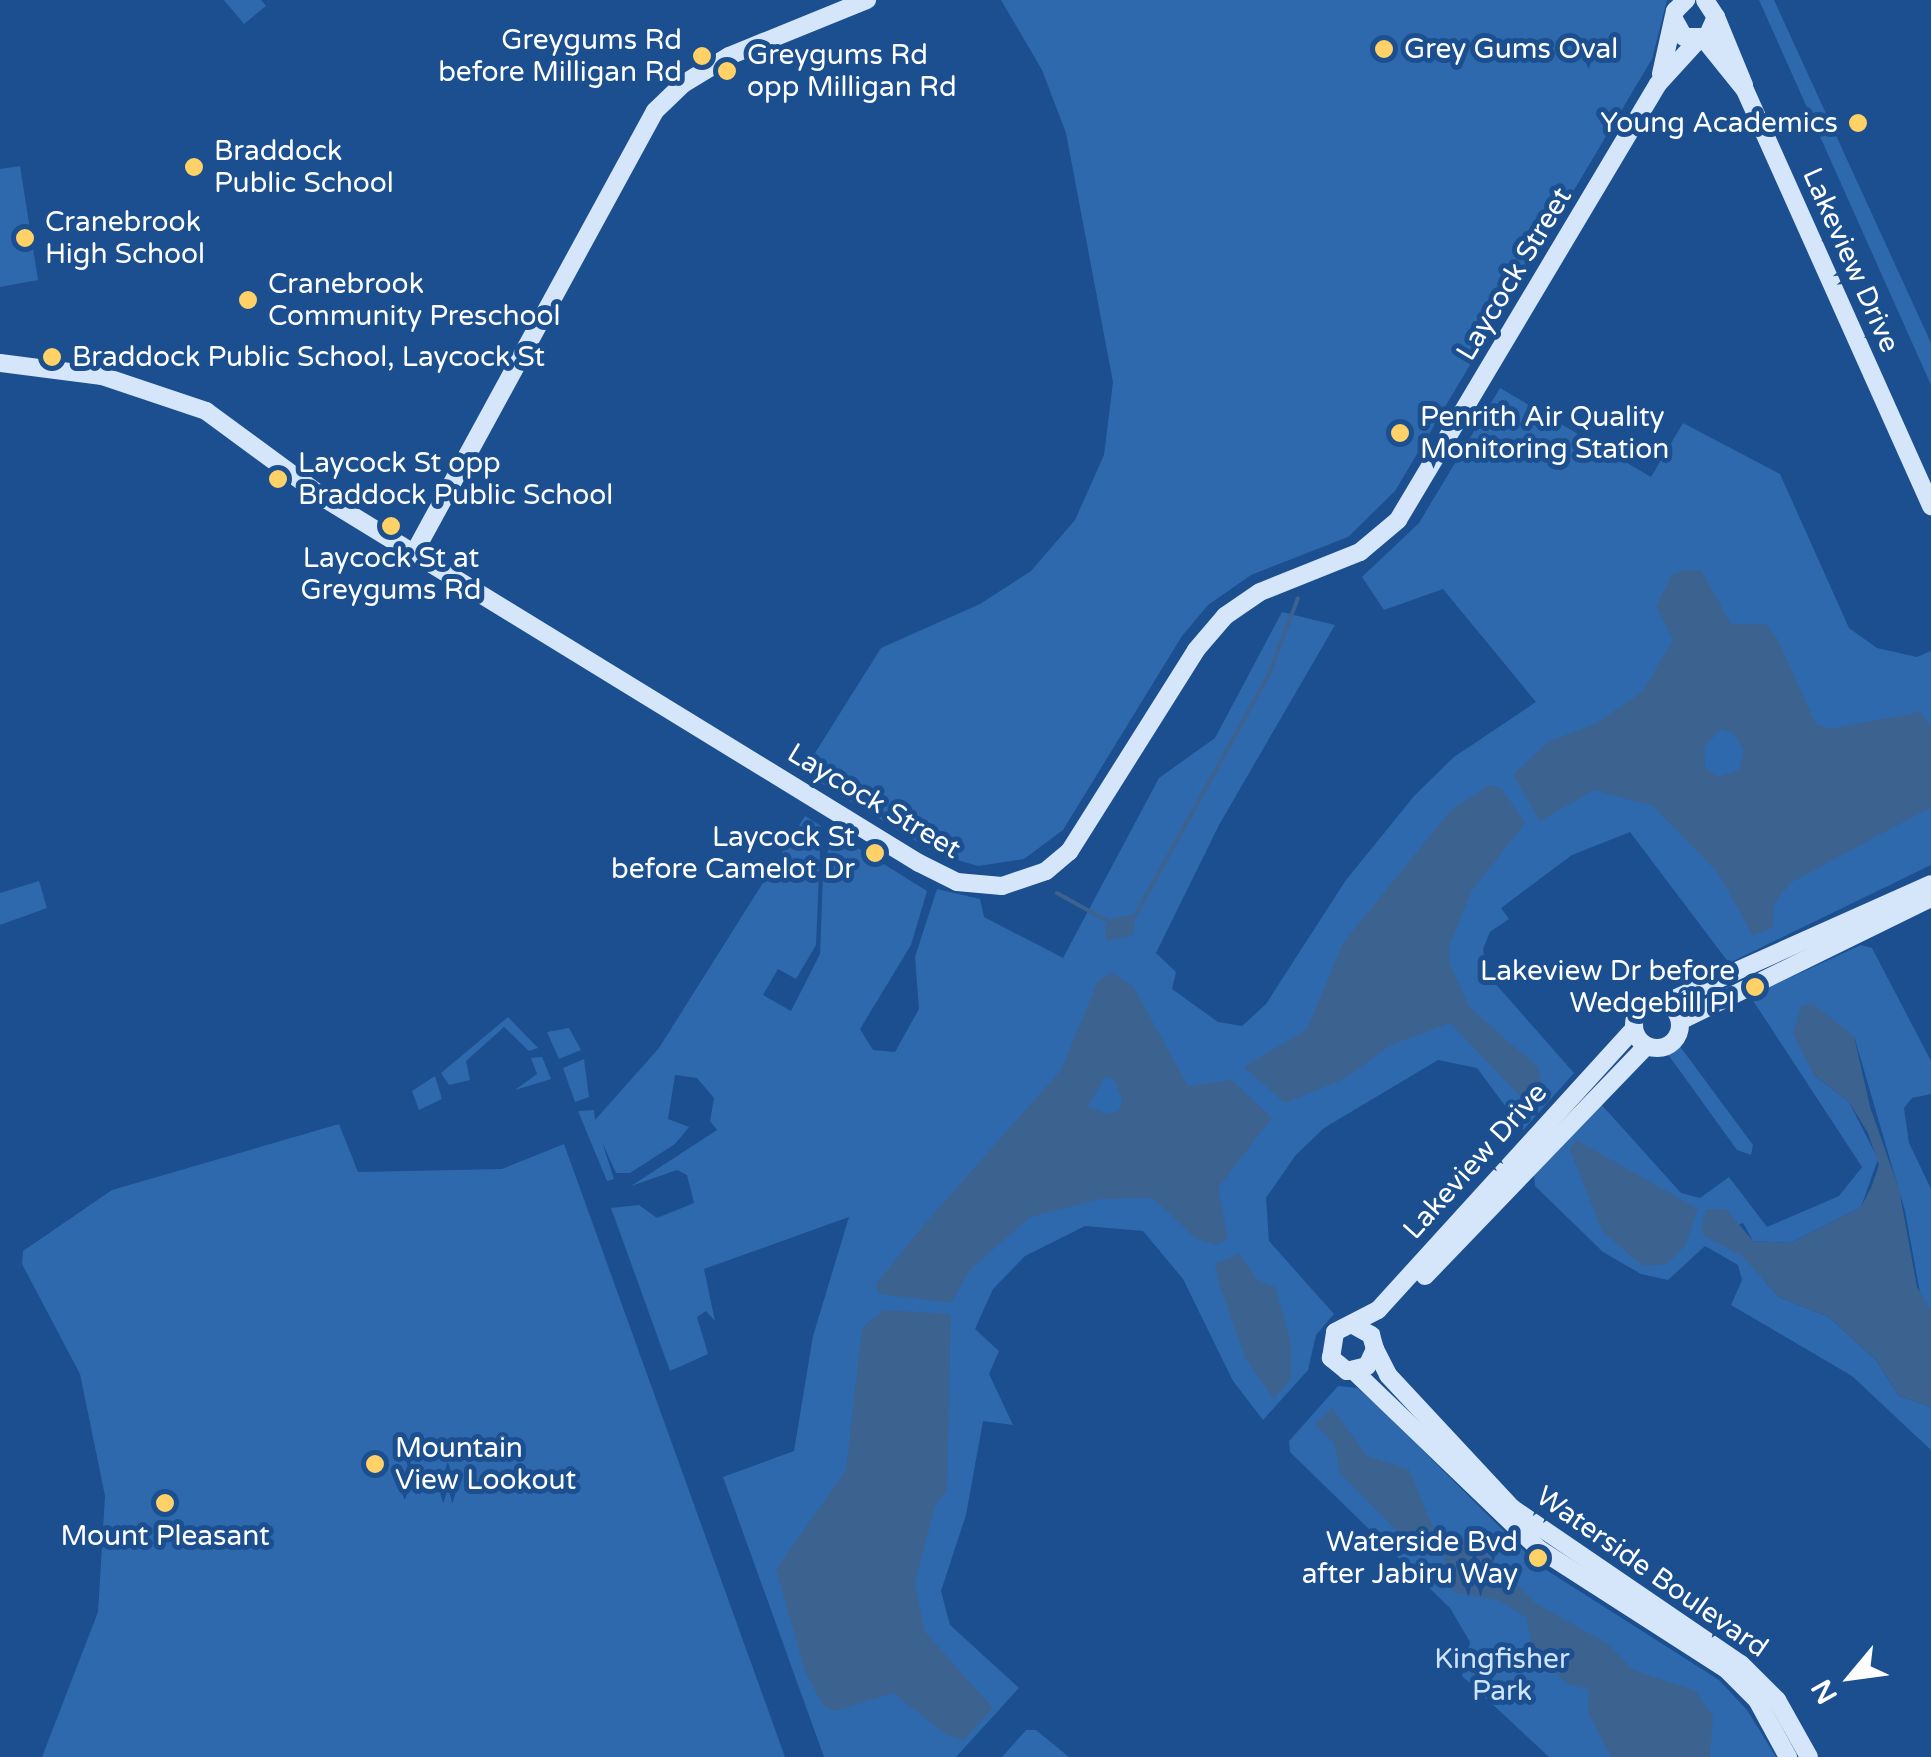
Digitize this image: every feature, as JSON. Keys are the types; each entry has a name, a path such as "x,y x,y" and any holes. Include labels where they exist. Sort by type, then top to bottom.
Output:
{"street":[{"path":"414,553 648,120 683,84 728,56 867,0"},
{"name":"Laycock Street","path":"1658,84 1674,19 1685,0"},
{"name":"Laycock Street","path":"0,363 102,376 196,406 414,553 938,875 973,886 1029,880 1080,840 1196,650 1224,616 1260,592 1360,552 1398,520 1658,84 1701,40 1713,7"},
{"name":"Lakeview Drive","path":"1713,7 1742,67 1745,90 1931,506"},
{"name":"Lakeview Drive","path":"1674,19 1681,35 1701,40 1745,90"},
{"path":"1931,884 1665,1003 1643,1006 1634,1029 1646,1046 1674,1041 1680,1020 1931,898"},
{"path":"1665,1003 1680,1020"},
{"name":"Lakeview Drive","path":"1374,1345 1386,1318 1634,1029"},
{"name":"Lakeview Drive","path":"1570,1107 1646,1046"},
{"name":"Lakeview Drive","path":"1354,1325 1378,1310 1540,1141"},
{"path":"1354,1325 1374,1345 1367,1366 1354,1371 1335,1364 1329,1351 1336,1332 1354,1325"},
{"name":"Waterside Boulevard","path":"1374,1345 1388,1375 1512,1508 1750,1671 1778,1700 1809,1757"},
{"name":"Waterside Boulevard","path":"1354,1371 1540,1549 1726,1669 1757,1700 1788,1757"}],"green space":[{"path":"224,0 261,0 266,6 244,24"},
{"path":"1001,0 1667,0 1652,59 1395,491 1348,537 1251,575 1208,605 1182,636 1063,830 1024,859 978,866 937,854 803,772 881,648 980,604 1031,571 1075,520 1104,455 1113,382 1066,133 1042,70"},
{"path":"1759,0 1774,0 1931,343 1931,385"},
{"path":"20,166 38,280 0,287 0,169"},
{"path":"1500,388 1651,477 1683,423 1780,474 1849,628 1877,648 1917,657 1931,651 1931,865 1729,963 1630,832 1572,855 1501,908 1509,919 1490,932 1483,949 1486,973 1574,1073 1523,1130 1477,1068 1438,1060 1324,1128 1295,1156 1266,1198 1269,1241 1334,1314 1316,1335 1308,1370 1263,1420 1233,1381 1183,1279 1143,1231 1085,1226 1025,1256 993,1289 975,1329 999,1351 989,1374 1013,1425 983,1421 966,1515 941,1591 950,1625 1019,1688 956,1757 824,1757 723,1477 794,1451 813,1336 849,1217 704,1269 715,1321 706,1311 697,1317 708,1354 670,1371 611,1208 639,1205 657,1218 694,1203 687,1175 677,1170 631,1186 717,1130 710,1121 714,1098 697,1078 675,1075 668,1119 689,1127 675,1144 630,1173 616,1173 602,1142 614,1179 607,1181 578,1111 594,1110 595,1120 659,1048 805,816 821,826 816,945 796,979 778,969 763,995 791,1011 820,954 823,874 832,832 927,891 911,945 860,1029 873,1050 895,1052 919,1009 915,957 937,889 980,899 984,917 1063,958 1159,778 1215,738 1282,612 1335,625 1219,825 1156,953 1176,972 1172,989 1218,1022 1242,1026 1266,1004 1346,880 1415,795 1454,757 1536,702 1443,589 1384,610 1362,577 1419,523"},
{"path":"39,881 47,908 0,925 0,893"},
{"path":"1861,945 1872,948 1931,1061 1931,1094 1912,1098 1904,1108 1909,1143 1931,1189 1931,1310 1921,1298 1905,1211 1854,1036 1814,1075 1849,1102 1878,1159 1861,1207 1791,1243 1753,1241 1743,1223 1705,1236 1742,1255 1779,1297 1829,1317 1876,1360 1899,1396 1931,1407 1931,1450 1852,1376 1731,1305 1742,1280 1738,1265 1705,1246 1668,1280 1641,1274 1603,1252 1535,1186 1534,1175 1600,1103 1681,1193 1700,1198 1729,1177 1767,1227 1839,1196 1862,1167 1750,996","holes":["1570,1149 1612,1161 1651,1187 1595,1210"]},
{"path":"508,1017 538,1048 529,1051 504,1027 466,1061 470,1080 449,1085 441,1073"},
{"path":"569,1028 581,1050 559,1059 547,1032"},
{"path":"1679,1045 1753,1145 1751,1155 1737,1150 1667,1053"},
{"path":"542,1057 551,1079 515,1090 537,1074 531,1058"},
{"path":"584,1059 589,1097 575,1102 563,1068"},
{"path":"435,1076 442,1099 419,1110 412,1091"},
{"path":"339,1124 358,1172 502,1169 564,1144 785,1757 42,1757 98,1612 105,1496 80,1374 22,1264 23,1251 112,1190"},
{"name":"Kingfisher Park","path":"1338,1386 1357,1388 1376,1404 1531,1558 1527,1565 1535,1570 1540,1566 1719,1680 1747,1710 1776,1757 1549,1757 1462,1676 1470,1642 1450,1608 1290,1452 1289,1441"},
{"path":"1026,1730 1036,1730 1069,1757 1002,1757"}],"shaded area":[{"path":"1701,570 1731,624 1765,624 1777,638 1816,724 1829,729 1920,712 1931,727 1931,807 1790,883 1774,904 1772,928 1753,936 1718,873 1653,806 1594,790 1540,821 1513,775 1549,741 1595,724 1642,692 1673,640 1656,606 1672,575","holes":["1721,729 1733,733 1744,751 1739,770 1717,777 1705,767 1704,747"]},
{"path":"1489,785 1501,788 1525,823 1471,892 1449,947 1450,964 1470,1008 1537,1066 1542,1081 1523,1099 1450,1023 1391,1045 1344,1079 1285,1103 1244,1067 1307,1029 1343,943 1451,810"},
{"path":"1136,914 1133,935 1106,941 1105,926 1113,918"},
{"path":"1112,972 1133,986 1188,1086 1232,1080 1272,1118 1218,1188 1228,1238 1217,1245 1196,1239 1153,1198 1100,1199 1030,1217 970,1270 951,1303 879,1294 876,1284 922,1227 1061,1070 1098,981","holes":["1105,1077 1114,1079 1122,1100 1119,1111 1109,1114 1088,1106"]},
{"path":"1812,1003 1854,1036 1870,1107 1899,1189 1917,1287 1931,1310 1931,1407 1899,1396 1876,1360 1829,1317 1779,1297 1742,1256 1704,1236 1701,1227 1706,1209 1726,1209 1753,1241 1791,1243 1861,1207 1871,1188 1879,1165 1868,1133 1849,1102 1814,1075 1793,1034 1801,1006"},
{"path":"1576,1140 1698,1209 1685,1246 1667,1264 1643,1266 1602,1231 1570,1149"},
{"path":"1239,1254 1258,1280 1275,1287 1291,1342 1291,1378 1274,1399 1245,1358 1218,1280 1215,1264"},
{"path":"883,1310 951,1314 947,1490 935,1506 915,1583 925,1632 993,1708 964,1740 947,1735 893,1693 835,1711 824,1707 805,1671 776,1569 846,1470 862,1328"},
{"path":"1332,1408 1367,1456 1409,1469 1436,1535 1473,1540 1534,1602 1608,1644 1633,1670 1696,1691 1713,1717 1710,1757 1611,1757 1588,1712 1589,1689 1569,1685 1533,1652 1526,1617 1497,1600 1454,1592 1444,1573 1445,1557 1413,1547 1340,1473 1334,1443 1315,1424"}],"waterway":[{"path":"1136,914 1269,674 1298,598"},
{"path":"1057,893 1109,922"}],"place":[{"name":"Grey Gums Oval","path":"1384,49"},
{"name":"Greygums Rd before Milligan Rd","path":"702,56"},
{"name":"Greygums Rd opp Milligan Rd","path":"727,71"},
{"name":"Young Academics","path":"1858,123"},
{"name":"Braddock Public School","path":"194,167"},
{"name":"Cranebrook High School","path":"25,238"},
{"name":"Cranebrook Community Preschool","path":"248,300"},
{"name":"Braddock Public School, Laycock St","path":"52,357"},
{"name":"Penrith Air Quality Monitoring Station","path":"1400,433"},
{"name":"Laycock St opp Braddock Public School","path":"278,479"},
{"name":"Laycock St at Greygums Rd","path":"391,526"},
{"name":"Laycock St before Camelot Dr","path":"875,853"},
{"name":"Lakeview Dr before Wedgebill Pl","path":"1755,987"},
{"name":"Mountain View Lookout","path":"375,1464"},
{"name":"Mount Pleasant","path":"165,1503"},
{"name":"Waterside Bvd after Jabiru Way","path":"1538,1558"}]}
